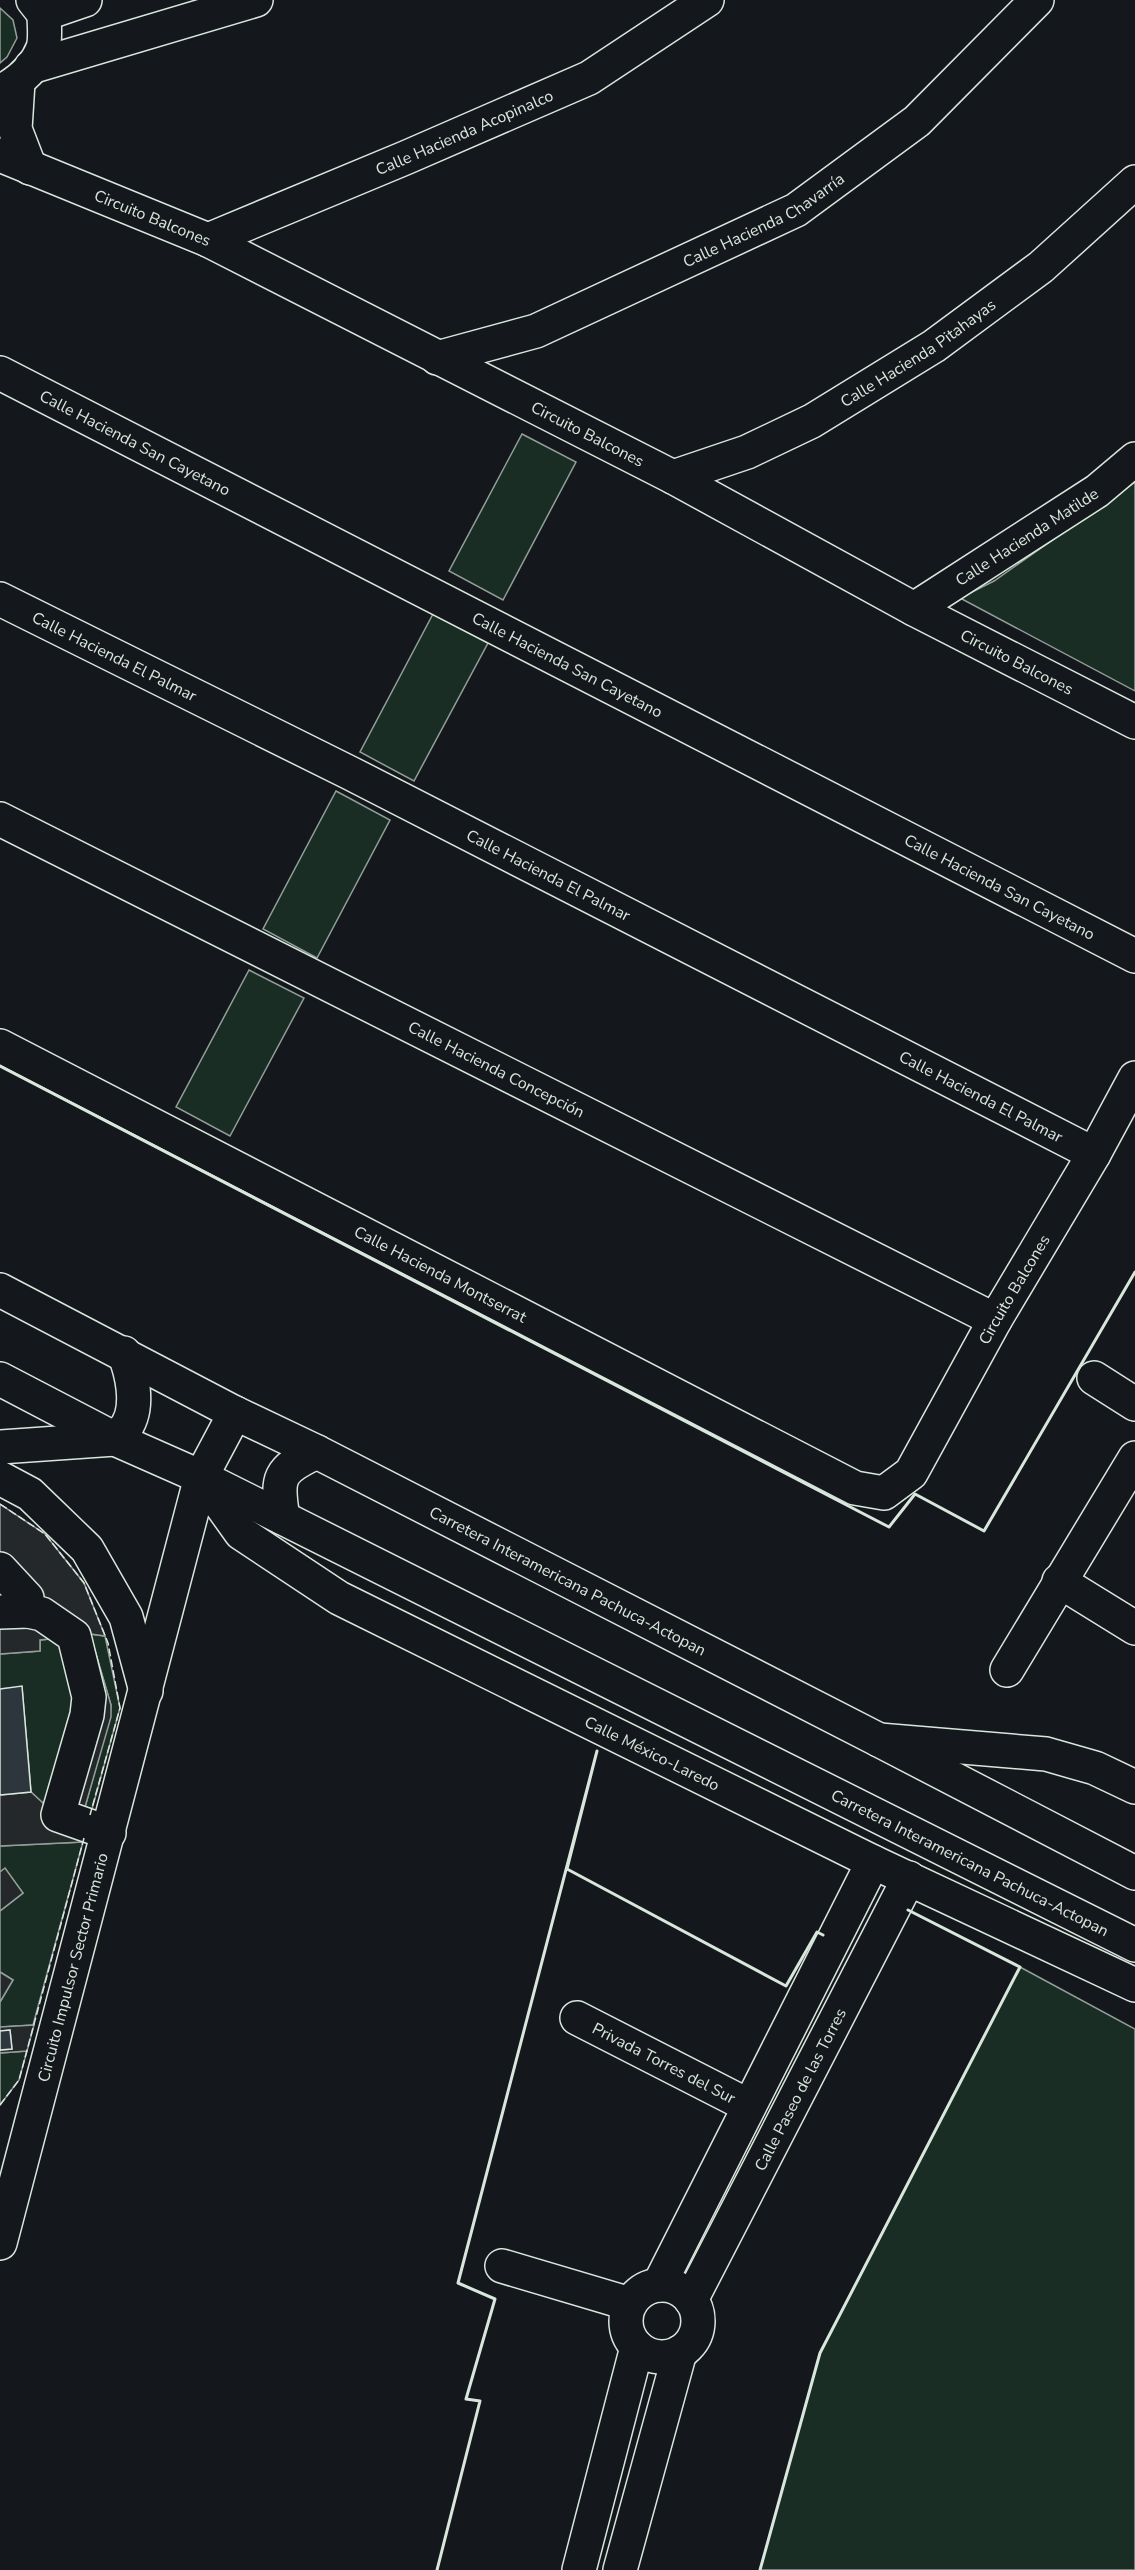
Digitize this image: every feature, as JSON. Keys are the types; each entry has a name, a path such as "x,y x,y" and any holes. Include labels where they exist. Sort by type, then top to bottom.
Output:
{"street":[{"path":"30,168 15,129 17,80 43,47 39,7 86,0"},
{"path":"17,80 256,0"},
{"name":"Calle Hacienda Acopinalco","path":"208,240 589,78 707,0"},
{"name":"Calle Hacienda Chavarría","path":"437,358 536,331 796,210 916,121 1037,0"},
{"name":"Circuito Balcones","path":"0,155 208,240 673,477 914,609 1135,722"},
{"name":"Calle Hacienda Pitahayas","path":"673,477 747,452 812,421 934,346 1041,267 1135,182"},
{"name":"Calle Hacienda San Cayetano","path":"0,374 1135,956"},
{"name":"Calle Hacienda Matilde","path":"914,609 1097,491 1135,459"},
{"name":"Calle Hacienda El Palmar","path":"0,598 361,778 1094,1154"},
{"name":"Calle Hacienda Concepción","path":"0,819 995,1320"},
{"name":"Calle Hacienda Montserrat","path":"0,1046 855,1488 884,1493"},
{"name":"Circuito Balcones","path":"884,1493 911,1473 995,1320 1094,1154 1135,1078"},
{"name":"Carretera Interamericana Pachuca-Actopan","path":"0,1290 235,1413 317,1452 879,1740 1135,1874"},
{"path":"0,1447 115,1439 128,1424 133,1399 130,1370 124,1353"},
{"path":"1094,1378 1135,1404"},
{"name":"Carretera Interamericana Pachuca-Actopan","path":"0,1379 115,1439 201,1477 1135,1945"},
{"name":"Circuito Impulsor Sector Primario","path":"0,2243 11,2153 109,1833 201,1477 235,1413"},
{"path":"283,1518 278,1490 283,1474 294,1463 317,1452"},
{"path":"1008,1670 1059,1581 1135,1458"},
{"name":"Calle México-Laredo","path":"201,1477 241,1533 339,1598 873,1862 1135,1985"},
{"name":"Circuito Impulsor Sector Primario","path":"0,1478 30,1494 87,1549 126,1617 146,1693"},
{"path":"0,1569 27,1598 14,1611"},
{"path":"1059,1581 1135,1628"},
{"path":"14,1611 42,1614 74,1636 90,1696 87,1715 58,1815 109,1833"},
{"path":"879,1740 1046,1754 1095,1768 1135,1787"},
{"path":"659,2285 873,1862"},
{"name":"Calle Paseo de las Torres","path":"691,2300 909,1878"},
{"path":"823,1960 856,1978"},
{"name":"Privada Torres del Sur","path":"577,2018 749,2106"},
{"path":"502,2266 630,2304"},
{"path":"620,2570 680,2352 695,2335 697,2324 696,2312 691,2300 683,2292 659,2285 637,2294 626,2316 626,2328 637,2348 646,2354 658,2356 680,2352"},
{"path":"579,2570 637,2348"}],"green space":[{"path":"0,8 13,20 17,38 7,57 0,63"},
{"path":"522,434 576,462 503,600 449,571"},
{"path":"1135,482 1135,691 960,598 994,581"},
{"path":"433,614 488,643 414,781 360,752"},
{"path":"336,791 390,820 317,958 263,929"},
{"path":"249,970 304,998 230,1136 176,1107"},
{"path":"90,1634 105,1636 120,1708 92,1809 85,1807 110,1717 111,1705"},
{"path":"60,1638 73,1696 73,1718 50,1803 44,1804 31,1792 22,1687 0,1689 0,1654 40,1651 40,1640"},
{"path":"83,1842 33,2025 0,2027 0,2002 13,1980 0,1972 0,1911 23,1893 5,1869 0,1872 0,1846"},
{"path":"1020,1967 1135,2029 1135,2570 760,2570 820,2353"},
{"path":"27,2051 19,2080 0,2105 0,2053"}],"shaded area":[{"path":"0,1504 45,1534 84,1583 105,1636 90,1634 111,1705 111,1717 85,1807 92,1809 83,1842 0,1846 0,1795 31,1792 44,1804 50,1802 72,1719 73,1696 60,1638 40,1640 40,1651 0,1654"},
{"path":"5,1868 23,1893 0,1911 0,1872"},
{"path":"0,1972 13,1980 0,2002"},
{"path":"34,2025 27,2051 0,2053 0,2050 12,2049 10,2030 0,2031 0,2027"}],"building":[{"path":"22,1686 31,1792 0,1795 0,1689"},
{"path":"10,2030 12,2049 0,2050 0,2031"}],"fence":[{"path":"0,1504 45,1534 84,1583 108,1643 120,1708 90,1815"},
{"path":"0,2105 19,2080 84,1838"}],"wall":[{"path":"0,1066 889,1527 915,1494 984,1531 1135,1272"},
{"path":"437,2570 480,2401 466,2399 495,2299 458,2283 597,1751 567,1869 786,1986 817,1932 823,1935"},
{"path":"760,2570 820,2353 1020,1967 908,1910"}]}
